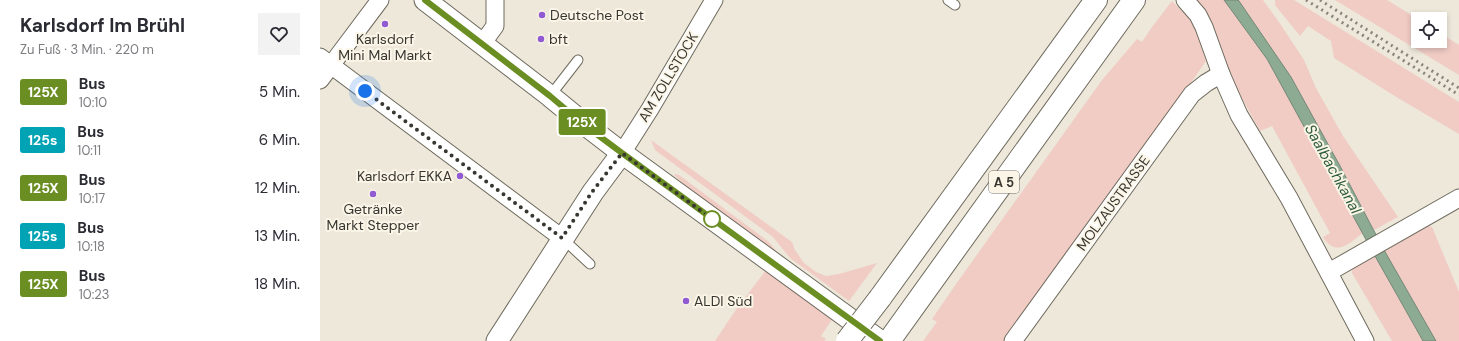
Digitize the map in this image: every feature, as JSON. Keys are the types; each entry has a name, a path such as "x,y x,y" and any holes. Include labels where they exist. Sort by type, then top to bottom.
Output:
{"highway":[{"name":"A 5","path":"847,341 880,298 1096,0"},
{"name":"A 5","path":"889,341 1134,0"}],"street":[{"path":"320,80 325,61 380,0"},
{"path":"425,0 550,96 583,124 880,341"},
{"path":"482,44 495,26 495,0"},
{"name":"AM ZOLLSTOCK","path":"622,153 650,109 714,0"},
{"path":"1185,0 1198,15 1204,27 1221,74 1239,115 1289,198 1365,341"},
{"path":"325,61 562,238"},
{"name":"MOLZAUSTRASSE","path":"1013,341 1192,94 1221,74"},
{"path":"497,341 592,192 622,153"},
{"path":"1329,272 1459,198"}],"lane":[{"path":"550,96 578,60"},
{"path":"562,238 590,264"}],"shaded area":[{"path":"1195,0 1224,0 1267,59 1363,233 1348,244 1338,248 1333,247 1323,237 1330,233 1272,126 1260,131 1233,82 1213,27"},
{"path":"1238,0 1263,0 1304,60 1316,88 1343,136 1398,217 1374,230 1291,77"},
{"path":"1275,0 1294,0 1459,102 1459,134 1334,58 1331,41 1308,26 1300,36 1275,5"},
{"path":"1335,0 1387,0 1411,15 1411,46"},
{"path":"1172,1 1187,16 1195,27 1206,61 1132,168 1007,341 923,341 937,322 932,319 956,284 1102,80 1137,39 1142,42"},
{"path":"1447,37 1459,45 1459,75 1414,48 1447,48"},
{"path":"651,140 792,242 795,250 804,263 816,272 826,276 839,274 877,263 849,301 790,258 773,237 655,150"},
{"path":"674,175 679,175 769,242 781,257 696,195"},
{"path":"1426,225 1432,227 1459,292 1459,341 1436,341 1384,250"},
{"path":"1375,256 1423,341 1392,341 1352,273 1352,267"},
{"path":"766,270 833,318 821,336 826,339 824,341 715,341 735,311"}],"water":[{"name":"Saalbachkanal","path":"1224,0 1239,1 1291,77 1384,250 1436,341 1423,341 1267,59"}],"railway":[{"path":"1306,0 1459,95"},
{"path":"1320,0 1459,88"}],"bus line":[{"name":"125X","path":"425,0 550,96 583,124 880,341"}],"place":[{"name":"Deutsche Post","path":"542,15"},
{"name":"Karlsdorf Mini Mal Markt","path":"385,24"},
{"name":"bft","path":"541,39"},
{"name":"Karlsdorf EKKA","path":"460,176"},
{"name":"Getränke Markt Stepper","path":"373,194"},
{"name":"ALDI Süd","path":"686,301"}],"route":[{"path":"365,91 562,238 592,192 622,153 712,219"}]}
